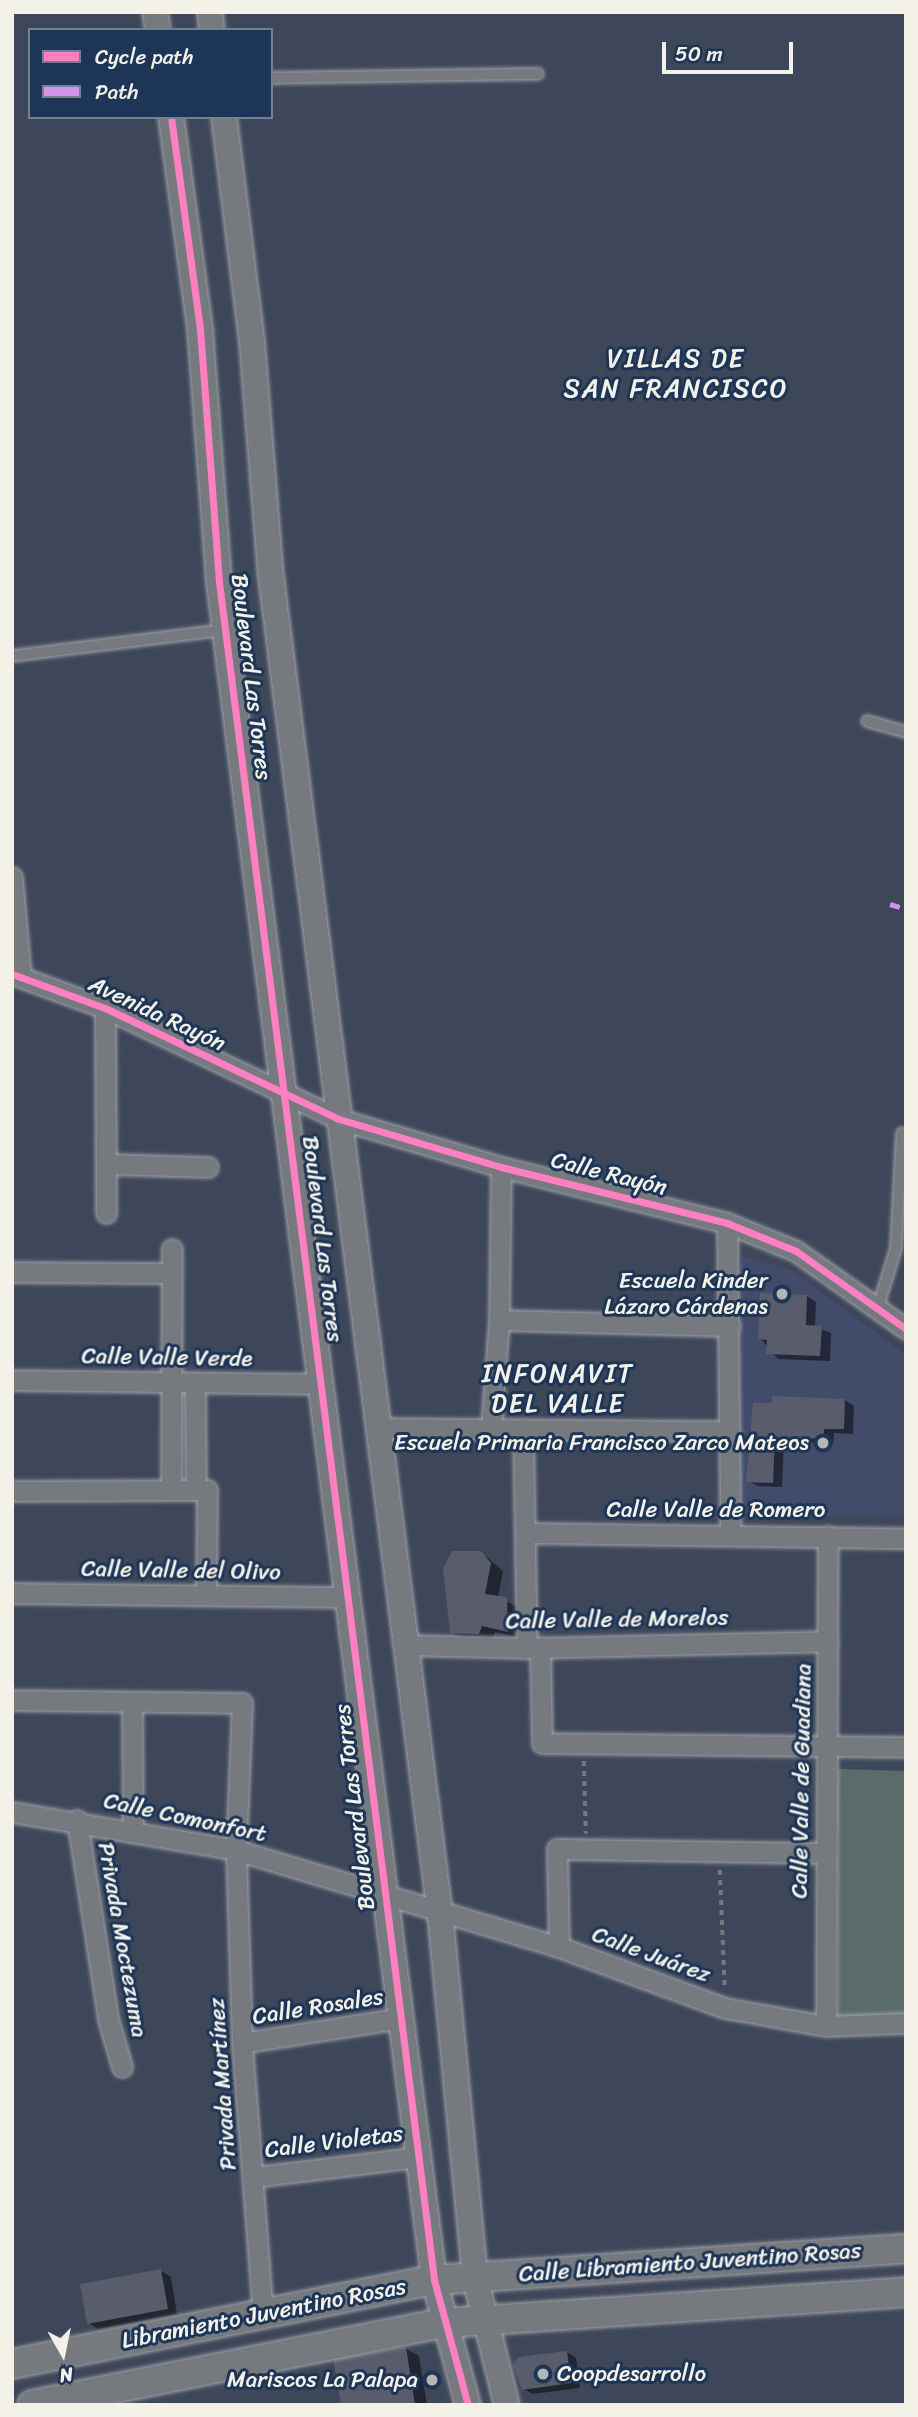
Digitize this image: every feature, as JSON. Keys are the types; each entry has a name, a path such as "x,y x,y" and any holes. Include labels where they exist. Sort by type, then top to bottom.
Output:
{"main road":[{"name":"Calle Libramiento Juventino Rosas","path":"475,2278 906,2249"},
{"name":"Libramiento Juventino Rosas","path":"12,2364 434,2280 475,2278"},
{"name":"Calle Libramiento Juventino Rosas","path":"486,2320 906,2292"},
{"name":"Libramiento Juventino Rosas","path":"32,2405 104,2398 444,2323 486,2320"}],"street":[{"name":"Boulevard Las Torres","path":"171,119 200,329 225,630 418,2157 434,2280 468,2405"},
{"name":"Boulevard Las Torres","path":"224,119 253,342 271,576 381,1428 440,1913 475,2278 507,2405"},
{"path":"12,877 17,975"},
{"name":"Avenida Rayón","path":"17,975 105,1008 284,1094"},
{"path":"105,1008 106,1213"},
{"name":"Calle Rayón","path":"284,1094 339,1119 501,1167 727,1223 796,1251 906,1329"},
{"path":"106,1164 208,1167"},
{"path":"491,1429 499,1320 501,1167"},
{"path":"727,1223 730,1535"},
{"path":"171,1490 175,1383 173,1249"},
{"path":"12,1272 172,1273"},
{"path":"499,1320 730,1326"},
{"name":"Calle Valle Verde","path":"12,1380 321,1384"},
{"path":"195,1383 206,1595"},
{"path":"381,1428 730,1432"},
{"path":"523,1429 525,1533 542,1743 906,1747"},
{"path":"12,1491 202,1490"},
{"name":"Calle Valle de Romero","path":"525,1533 906,1538"},
{"name":"Calle Valle de Guadiana","path":"826,2026 828,1536"},
{"name":"Calle Valle del Olivo","path":"12,1593 349,1597"},
{"name":"Calle Valle de Morelos","path":"406,1644 533,1647 828,1641"},
{"path":"12,1700 132,1702 133,1831"},
{"name":"Privada Martínez","path":"132,1702 242,1703 236,1850 242,2043 255,2177 263,2315"},
{"name":"Calle Comonfort","path":"12,1812 77,1820 236,1850 385,1898"},
{"name":"Privada Moctezuma","path":"77,1820 107,2019 122,2067"},
{"path":"559,1947 557,1849 825,1853"},
{"name":"Calle Juárez","path":"385,1898 559,1947 725,2008 826,2026 906,2023"},
{"name":"Calle Rosales","path":"242,2043 401,2018"},
{"name":"Calle Violetas","path":"255,2177 418,2157"}],"lane":[{"path":"273,78 538,74"},
{"path":"12,656 225,630"},
{"path":"867,721 906,732"},
{"path":"878,1307 896,1248 902,1133"}],"path":[{"path":"584,1743 586,1850"},
{"path":"720,1852 725,2008"}],"shaded area":[{"name":"Escuela Primaria Francisco Zarco Mateos","path":"741,1256 791,1270 906,1355 906,1517 740,1515"},
{"path":"838,1769 906,1771 906,2016 838,2019"}],"building":[{"path":"760,1293 807,1295 806,1325 822,1326 820,1356 766,1354 767,1340 758,1339"},
{"path":"772,1396 845,1399 844,1429 824,1429 824,1439 775,1437 773,1483 746,1482 753,1403 772,1403"},
{"path":"452,1551 481,1551 491,1563 485,1594 507,1597 508,1632 482,1626 479,1634 450,1633 443,1569"},
{"path":"161,2269 168,2309 87,2324 80,2284"},
{"path":"406,2347 415,2405 341,2405 333,2359"},
{"name":"Coopdesarrollo","path":"567,2351 571,2383 522,2390 513,2365 518,2357"}],"marked path":[{"path":"890,904 906,909"}],"cycle path":[{"path":"171,119 200,329 219,582 434,2280 468,2405"},
{"path":"12,974 105,1008 339,1119 501,1167 727,1223 796,1251 906,1329"}],"place":[{"name":"Escuela Kinder Lázaro Cárdenas","path":"782,1294"},
{"name":"Escuela Primaria Francisco Zarco Mateos","path":"823,1443"},
{"name":"Coopdesarrollo","path":"543,2374"},
{"name":"Mariscos La Palapa","path":"432,2380"}],"district":[{"name":"VILLAS DE SAN FRANCISCO","path":"676,374"},
{"name":"INFONAVIT DEL VALLE","path":"558,1389"}]}
